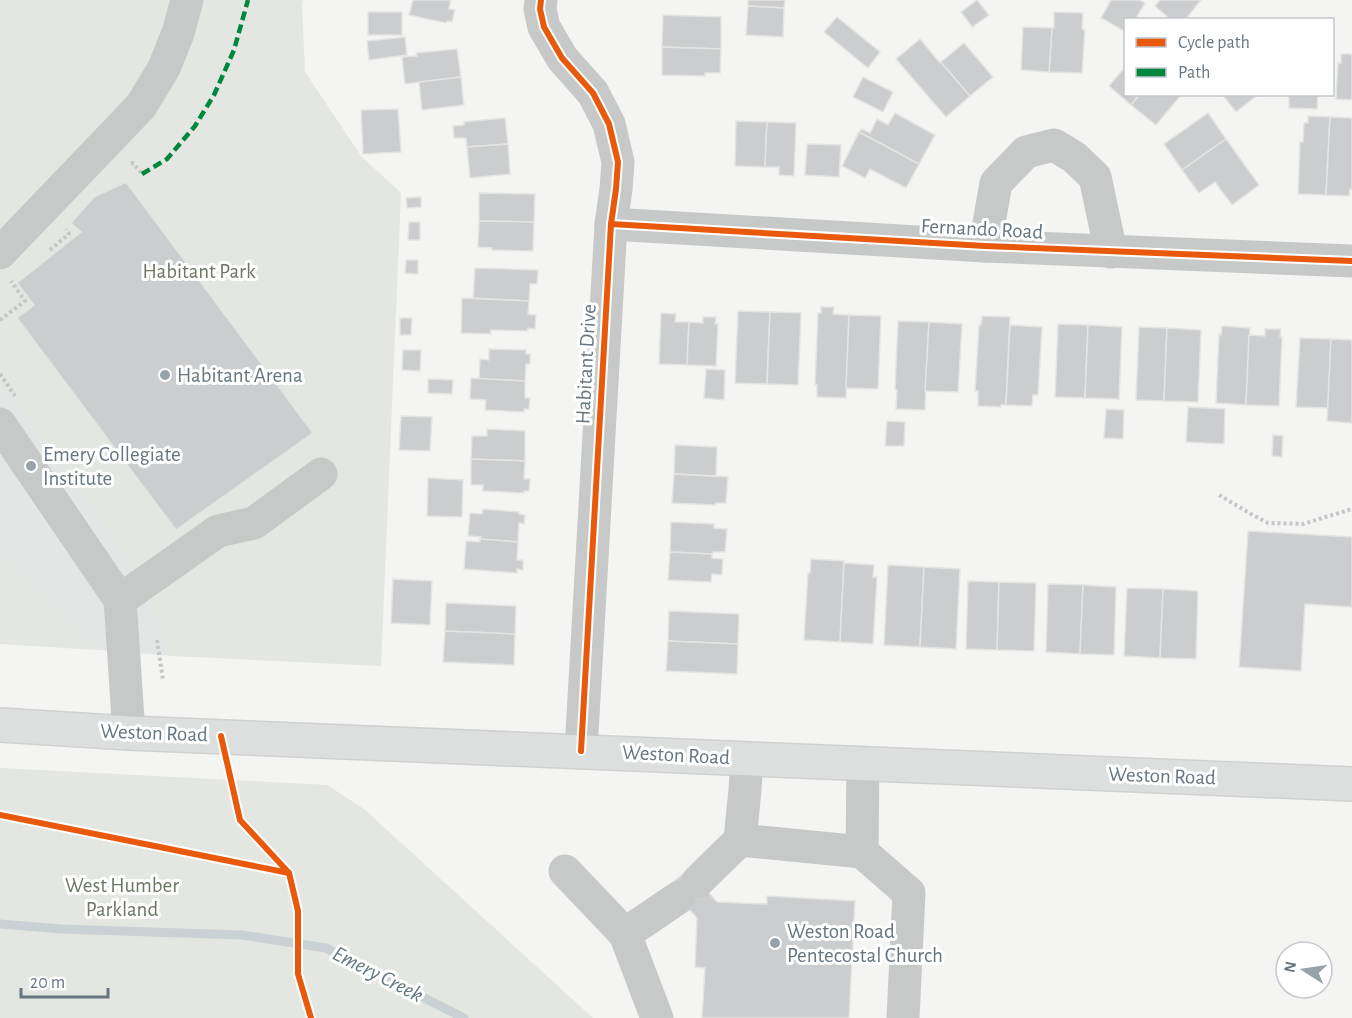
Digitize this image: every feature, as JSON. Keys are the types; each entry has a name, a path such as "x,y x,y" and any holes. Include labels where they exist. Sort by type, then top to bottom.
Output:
{"main road":[{"name":"Weston Road","path":"0,725 129,733 1352,784"}],"street":[{"path":"0,253 141,106 164,68 178,33 187,0"},
{"name":"Habitant Drive","path":"541,0 540,9 544,27 562,58 593,93 609,124 618,162 611,224 581,751"},
{"name":"Fernando Road","path":"986,246 996,183 1026,152 1054,145 1074,157 1095,177 1111,252"},
{"name":"Fernando Road","path":"611,224 986,246 1352,261"},
{"path":"0,424 120,600 129,733"},
{"path":"120,600 218,531 254,523 321,474"},
{"path":"625,934 688,889 740,840 747,758"},
{"path":"862,852 863,763"},
{"path":"740,840 862,852 909,893 903,1018"},
{"path":"565,871 625,934 657,1018"}],"path":[{"path":"1219,495 1268,523 1304,524 1352,509"}],"shaded area":[{"name":"Emery Collegiate Institute","path":"0,379 139,575 172,656 97,650 0,553"}],"green space":[{"name":"Habitant Park","path":"0,0 303,0 305,72 361,156 401,193 381,666 172,656 139,575 0,379"},
{"path":"0,553 97,650 0,644"},
{"name":"West Humber Parkland","path":"0,768 327,785 364,809 593,1018 0,1018"}],"building":[{"path":"413,0 451,0 449,9 455,10 452,22 447,21 446,23 409,15"},
{"path":"748,0 785,0 784,8 748,6"},
{"path":"977,0 989,15 972,27 961,12"},
{"path":"1111,0 1140,0 1145,3 1136,18 1124,18 1124,31 1101,18"},
{"path":"1160,0 1201,0 1187,18 1169,18 1155,6"},
{"path":"748,6 784,8 783,37 746,35"},
{"path":"368,12 402,12 402,35 368,35"},
{"path":"1054,12 1083,13 1082,29 1085,30 1082,73 1049,72"},
{"path":"663,15 721,17 721,49 662,47"},
{"path":"837,17 880,52 868,68 824,32"},
{"path":"1023,27 1052,28 1049,72 1021,70"},
{"path":"405,37 407,55 369,60 367,41"},
{"path":"920,39 970,96 946,117 896,59"},
{"path":"964,43 993,77 970,96 941,62"},
{"path":"662,47 721,49 720,73 705,73 705,76 662,75"},
{"path":"457,49 461,77 405,84 402,57 417,56 416,53"},
{"path":"1341,54 1352,54 1352,100 1336,99 1338,63 1341,63"},
{"path":"1124,68 1124,96 1138,96 1131,105 1109,86"},
{"path":"461,77 464,105 422,110 419,82"},
{"path":"863,77 893,92 883,112 853,97"},
{"path":"1138,96 1180,96 1156,125 1131,105"},
{"path":"1224,96 1256,96 1236,112"},
{"path":"1289,96 1318,96 1317,109 1289,108"},
{"path":"398,109 401,152 363,154 361,110"},
{"path":"895,113 935,135 919,164 859,132 862,129 870,133 877,119 888,125"},
{"path":"1208,113 1226,139 1182,170 1164,144"},
{"path":"1308,116 1330,117 1326,195 1298,194 1300,142 1303,142 1304,123 1308,123"},
{"path":"1330,117 1352,118 1352,189 1350,189 1349,196 1326,195"},
{"path":"505,118 508,144 467,147 466,138 454,138 453,126 464,125 464,122"},
{"path":"736,121 767,122 765,167 735,166"},
{"path":"767,122 796,123 794,176 779,175 779,167 765,167"},
{"path":"859,132 919,164 906,188 870,169 865,178 842,166"},
{"path":"1226,139 1259,185 1232,205 1215,182 1199,193 1182,170"},
{"path":"508,144 510,174 470,178 467,147"},
{"path":"807,144 841,145 839,177 805,175"},
{"name":"Habitant Arena","path":"126,182 313,433 176,530 17,318 34,305 17,283 81,232 71,223 94,197"},
{"path":"479,193 535,194 534,222 479,221"},
{"path":"421,197 421,207 407,208 406,198"},
{"path":"479,221 534,222 533,251 492,250 492,248 478,247"},
{"path":"409,222 420,222 420,240 408,240"},
{"path":"406,260 418,260 418,274 405,273"},
{"path":"475,268 538,270 537,284 530,284 529,301 473,298"},
{"path":"462,298 529,301 528,314 536,315 535,329 528,328 528,331 491,330 491,334 461,333"},
{"path":"821,307 834,307 833,314 849,315 846,398 817,397 817,385 815,385 818,313 821,313"},
{"path":"738,311 770,312 767,384 735,383"},
{"path":"770,312 801,313 798,385 767,384"},
{"path":"661,313 676,314 675,322 689,322 687,365 659,364"},
{"path":"849,315 881,316 878,389 846,388"},
{"path":"982,316 1010,317 1006,405 1001,405 1001,407 978,406 978,391 975,391 979,325 981,325"},
{"path":"703,317 716,317 715,324 718,324 716,366 687,365 689,322 703,323"},
{"path":"400,318 412,318 411,335 400,335"},
{"path":"898,321 929,322 925,410 896,409"},
{"path":"929,322 962,324 958,392 925,391"},
{"path":"1058,324 1088,325 1085,398 1055,397"},
{"path":"1010,325 1042,327 1038,395 1033,395 1032,406 1006,405"},
{"path":"1088,325 1122,327 1119,399 1085,398"},
{"path":"1222,326 1250,328 1246,405 1216,403 1219,334 1221,335"},
{"path":"1139,327 1167,328 1164,401 1136,400"},
{"path":"1167,328 1201,330 1198,402 1164,401"},
{"path":"1265,329 1281,329 1279,406 1246,405 1249,335 1265,336"},
{"path":"1300,338 1331,339 1328,408 1296,407"},
{"path":"1331,339 1352,340 1352,423 1327,421"},
{"path":"489,349 526,350 526,354 530,354 530,364 526,364 525,381 479,379 480,359 489,360"},
{"path":"403,350 421,350 420,371 402,370"},
{"path":"706,369 725,370 724,400 704,398"},
{"path":"471,378 525,381 525,398 530,398 529,409 524,409 524,412 485,410 486,400 470,399"},
{"path":"428,379 453,380 452,394 428,393"},
{"path":"1188,407 1225,409 1224,444 1186,442"},
{"path":"1106,409 1124,410 1123,439 1104,438"},
{"path":"401,416 432,417 430,451 399,450"},
{"path":"887,421 905,422 904,446 885,446"},
{"path":"487,429 525,431 525,461 471,459 472,436 487,436"},
{"path":"1273,435 1283,436 1282,457 1272,456"},
{"path":"675,445 717,447 716,476 674,474"},
{"path":"471,459 525,461 524,479 530,479 529,491 524,491 524,493 483,491 483,485 471,485"},
{"path":"674,474 728,477 726,503 715,505 672,503"},
{"path":"428,478 463,480 462,517 427,516"},
{"path":"483,509 519,512 525,515 524,524 519,523 518,542 468,536 470,513 482,514"},
{"path":"671,522 714,524 714,528 727,529 725,552 713,552 712,554 670,552"},
{"path":"1248,531 1352,537 1352,607 1305,604 1301,671 1239,667"},
{"path":"480,539 518,542 517,560 523,560 523,570 517,569 517,573 464,569 466,541 480,542"},
{"path":"670,552 712,554 712,558 723,559 722,575 712,574 711,582 668,580"},
{"path":"811,559 844,561 840,642 804,640"},
{"path":"844,563 874,565 873,577 877,577 873,644 840,642"},
{"path":"888,565 924,567 920,647 884,645"},
{"path":"924,567 960,569 956,649 920,647"},
{"path":"393,579 432,581 430,625 391,623"},
{"path":"968,581 999,582 997,650 966,649"},
{"path":"999,582 1036,583 1034,651 997,650"},
{"path":"1048,584 1083,585 1080,654 1046,652"},
{"path":"1083,585 1116,587 1114,655 1080,654"},
{"path":"1127,588 1163,589 1160,658 1124,656"},
{"path":"1163,589 1198,591 1196,659 1160,658"},
{"path":"446,603 516,606 515,634 445,631"},
{"path":"669,611 739,614 738,644 668,641"},
{"path":"445,631 515,634 514,665 443,662"},
{"path":"668,641 738,644 737,674 666,671"},
{"name":"Weston Road Pentecostal Church","path":"688,870 717,902 767,904 767,896 855,901 849,1018 702,1018 705,968 695,967 697,918 668,886"}],"waterway":[{"name":"Emery Creek","path":"0,924 61,929 242,935 326,948 464,1018"}],"marked path":[{"path":"142,174 167,159 195,126 214,95 234,50 248,0"}],"cycle path":[{"path":"541,0 540,9 544,27 562,58 593,93 609,124 618,162 611,224 581,751"},
{"path":"611,224 985,246 1352,261"},
{"path":"221,736 240,820 289,873 298,911 298,974 311,1018"},
{"path":"0,815 289,873"}],"place":[{"name":"Habitant Arena","path":"165,375"},
{"name":"Emery Collegiate Institute","path":"31,466"},
{"name":"Weston Road Pentecostal Church","path":"775,943"}]}
